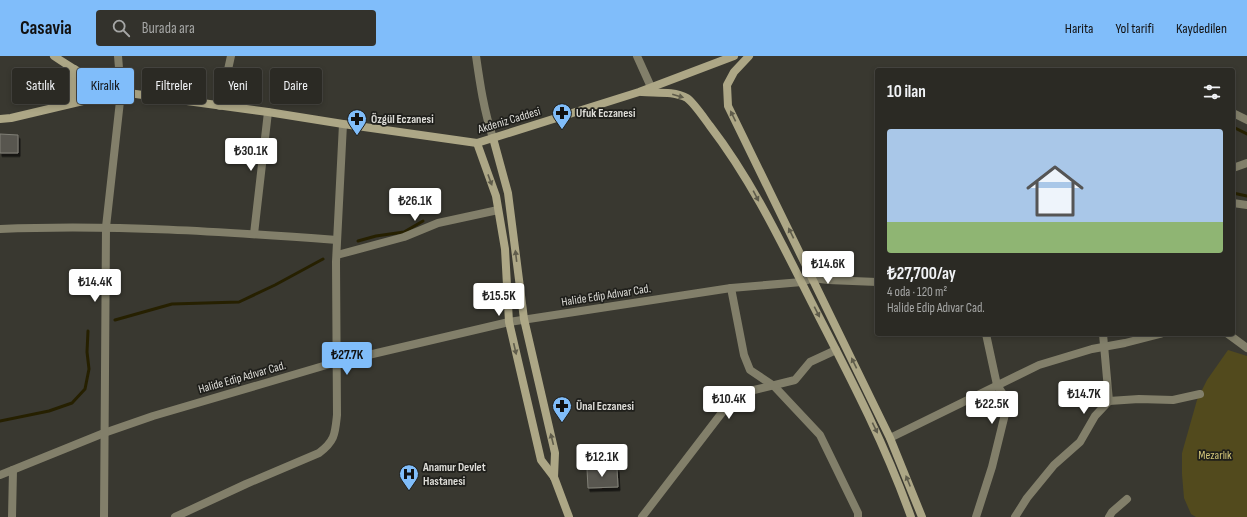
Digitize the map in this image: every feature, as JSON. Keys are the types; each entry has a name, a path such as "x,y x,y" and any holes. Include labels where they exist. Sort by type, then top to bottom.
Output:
{"street":[{"path":"54,56 77,71"},
{"path":"118,56 119,68"},
{"path":"220,106 231,56"},
{"path":"476,56 480,88 508,193 524,319 555,453 554,477"},
{"path":"637,56 652,87"},
{"name":"Akdeniz Caddesi","path":"134,94 477,143 639,92 734,56"},
{"path":"750,56 734,72 727,85 728,106 890,438 922,517"},
{"path":"74,69 74,102"},
{"path":"639,92 673,94 687,98 724,144 750,185 802,282 836,350 882,443 910,517"},
{"name":"Akdeniz Caddesi","path":"0,119 11,118 77,101"},
{"path":"104,517 106,227 120,104"},
{"path":"254,234 268,112"},
{"path":"1235,114 1247,120"},
{"path":"175,517 246,484 319,453 329,446 335,437 337,415 337,240 343,124"},
{"path":"477,143 496,196 505,249 509,322 541,460 554,477 569,517"},
{"path":"1235,167 1247,164"},
{"path":"1235,203 1247,205"},
{"path":"337,255 404,237 438,223 498,210"},
{"path":"0,229 106,227 254,234 337,240"},
{"name":"Halide Edip Adıvar Cad.","path":"0,475 104,433 153,416 337,362 509,322 730,288 802,282 813,278 875,282"},
{"path":"730,288 744,355 750,370 774,386 820,435 858,512 858,517"},
{"path":"976,517 992,468 1008,402 997,385 986,336"},
{"path":"1103,336 1109,401"},
{"path":"890,438 1039,365 1092,349 1152,336"},
{"path":"1231,336 1247,348"},
{"path":"642,517 724,410 754,390 795,380 810,362 836,350"},
{"path":"1015,517 1027,498 1054,465 1080,442 1094,416 1109,401 1139,399 1173,400 1200,394"},
{"path":"12,517 13,470"},
{"path":"1109,517 1112,512 1127,499"}],"green space":[{"name":"Mezarlık","path":"1228,350 1247,356 1247,517 1196,517 1191,514 1184,498 1182,453 1197,400 1207,380"}],"building":[{"path":"0,134 18,135 18,153 0,153"},
{"path":"617,468 618,487 588,488 587,469"}],"waterway":[{"path":"1235,128 1247,134"},
{"path":"1235,193 1247,196"},
{"path":"358,241 376,236 404,232 423,221"},
{"path":"115,320 172,304 239,302 275,285 323,259"},
{"path":"0,421 49,411 72,403 85,389 89,369 87,352 88,331"}],"place":[{"name":"Ufuk Eczanesi","path":"562,130"},
{"name":"Özgül Eczanesi","path":"357,136"},
{"name":"Ünal Eczanesi","path":"562,423"},
{"name":"Anamur Devlet Hastanesi","path":"409,491"}]}
